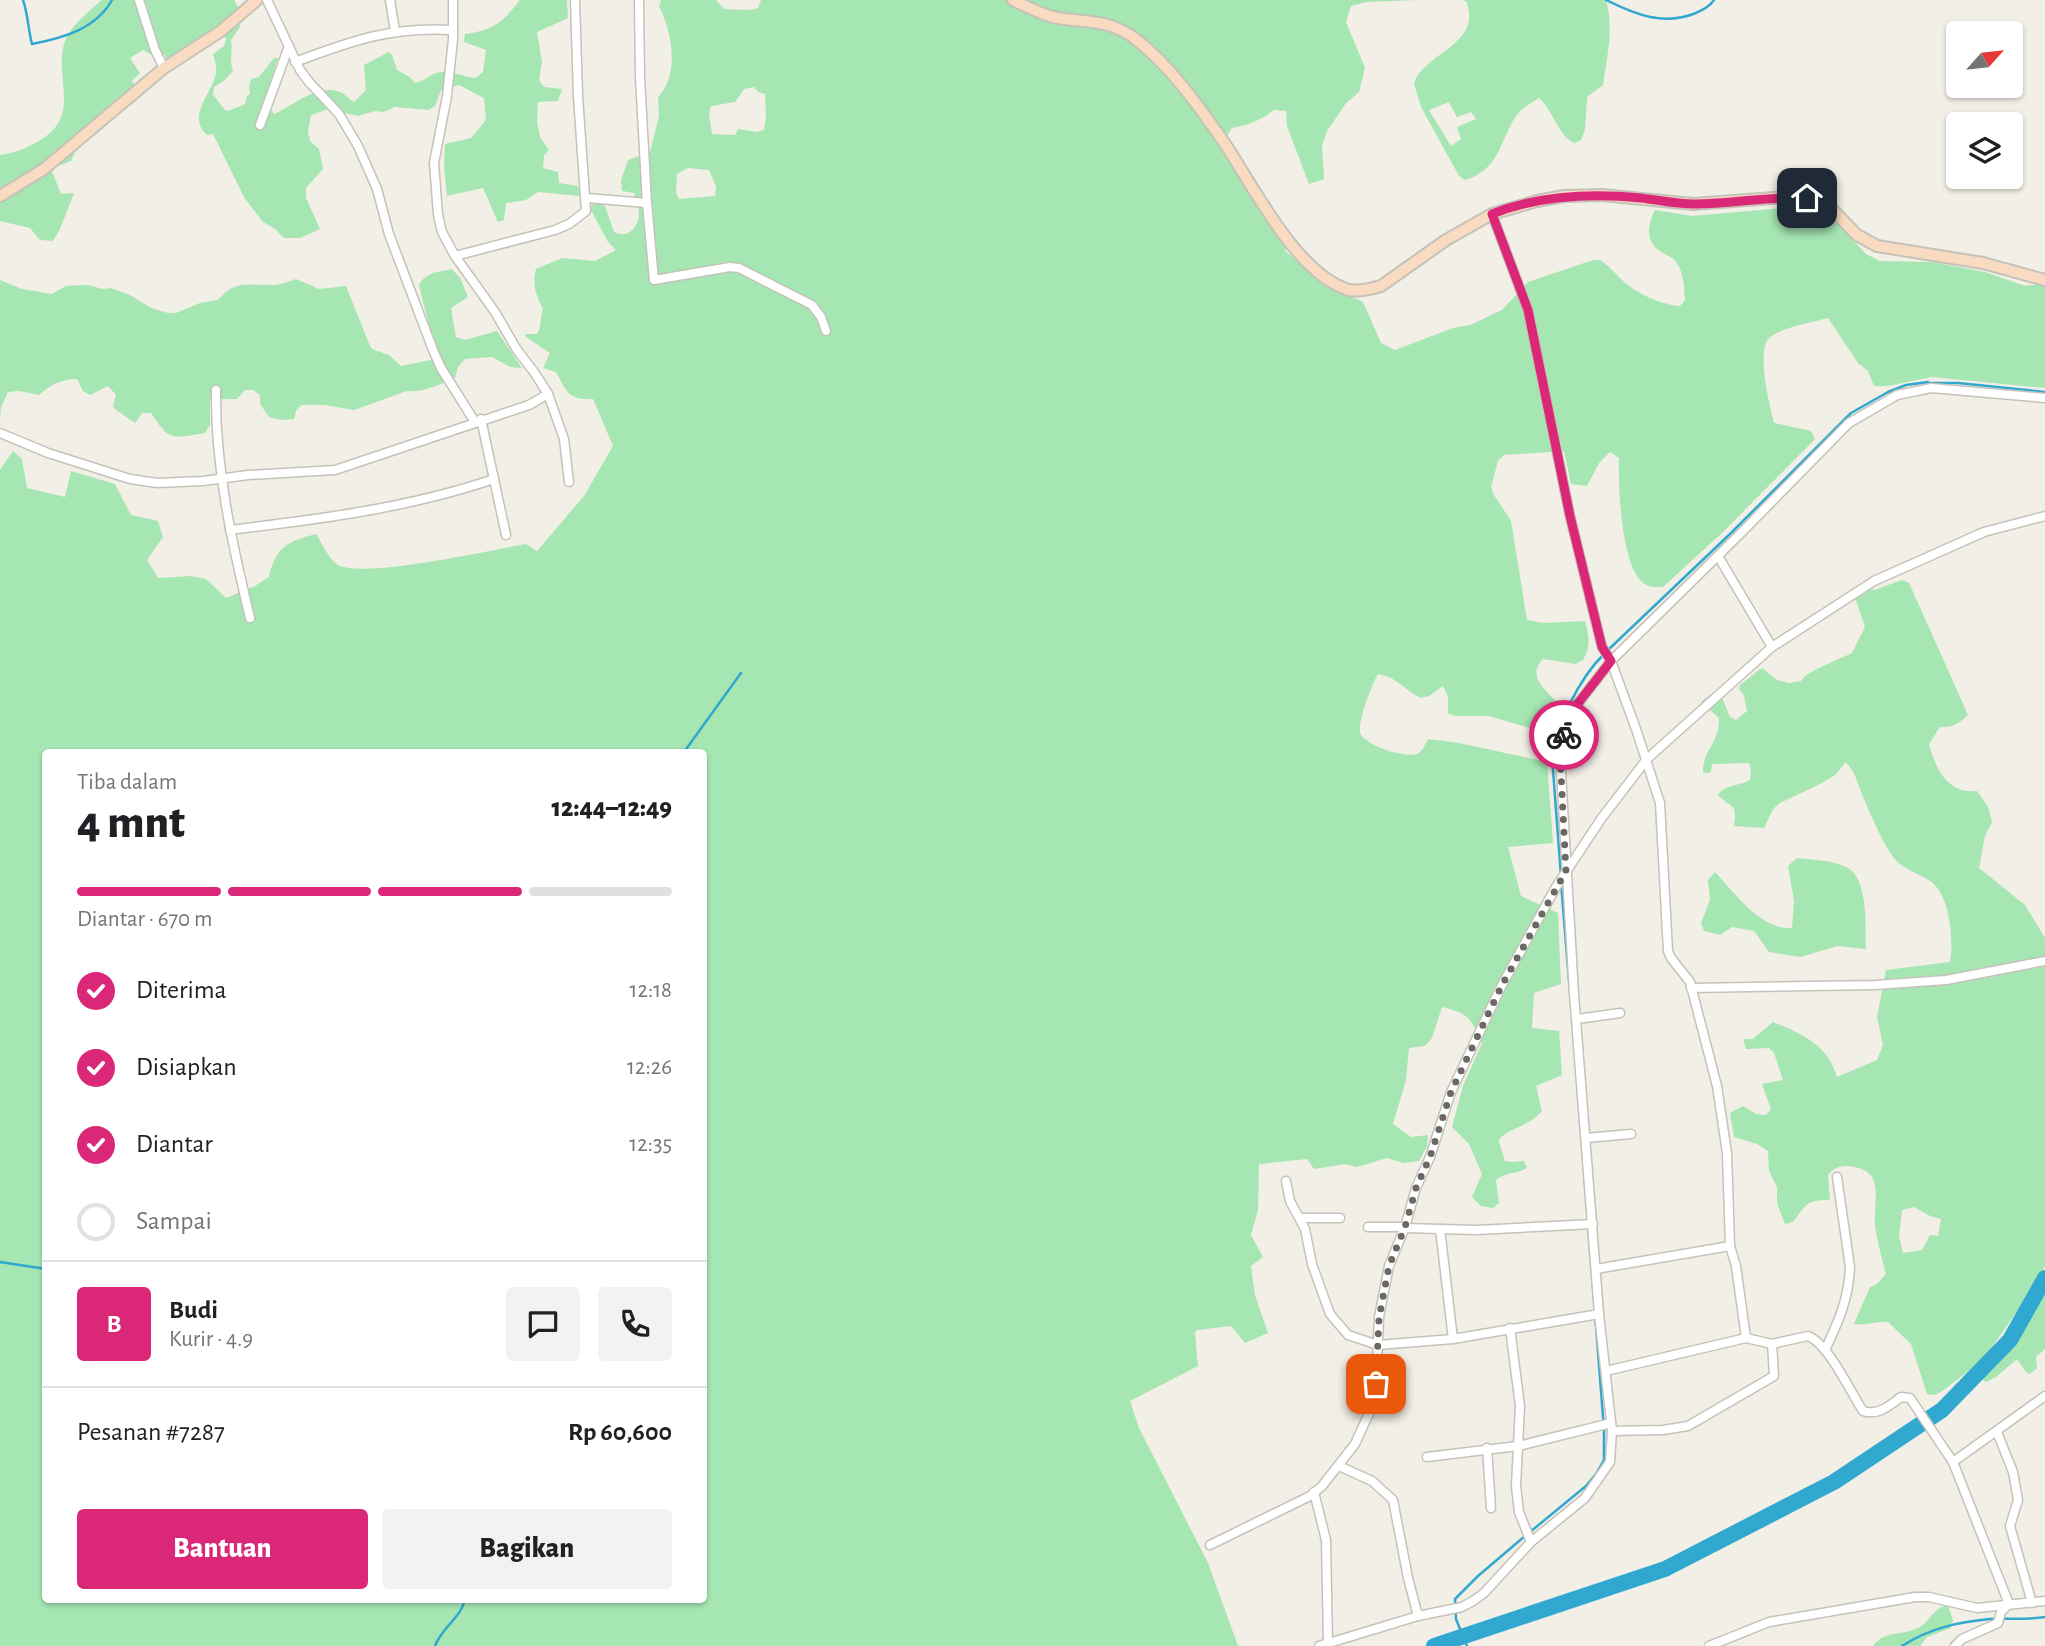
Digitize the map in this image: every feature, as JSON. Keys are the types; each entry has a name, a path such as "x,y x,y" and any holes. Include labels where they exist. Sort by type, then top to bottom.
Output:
{"main road":[{"path":"0,196 44,169 164,68 221,31 257,0"},
{"path":"1013,0 1057,18 1100,22 1119,28 1137,40 1173,77 1220,137 1271,218 1307,261 1319,272 1350,290 1381,286 1437,246 1509,207 1564,196 1602,195 1693,204 1807,198 1833,211 1857,235 1877,246 1983,262 2045,279"}],"street":[{"path":"139,0 155,50 164,68"},
{"path":"267,0 295,62 309,82 339,114 358,146 377,190 389,234 433,351 441,368 478,420 506,536"},
{"path":"390,0 395,31"},
{"path":"453,0 447,96 434,163 442,232 455,256 548,394 564,439 569,482"},
{"path":"455,256 531,238 569,225 586,211 575,0"},
{"path":"639,0 640,78 654,280 730,267 740,268 812,305 821,317 826,331"},
{"path":"295,62 360,39 395,31 453,30"},
{"path":"260,125 289,46"},
{"path":"587,198 647,203"},
{"path":"1492,214 1528,310 1570,516 1602,647 1647,759 1660,803 1668,951 1689,978 1717,1086 1727,1153 1730,1246 1736,1266 1746,1338"},
{"path":"1319,1646 1418,1616 1462,1606 1484,1592 1531,1540 1572,1510 1594,1486 1610,1462 1611,1426 1606,1371 1595,1314 1596,1269 1588,1225 1586,1138 1565,875 1560,754 1572,711 1609,659 1718,556 1849,423 1897,395 1931,388 2045,398"},
{"path":"216,390 221,478 250,618"},
{"path":"0,433 48,453 130,479 157,483 335,470 529,405 548,394"},
{"path":"230,530 439,497 494,479"},
{"path":"1210,1545 1314,1492 1339,1466 1355,1444 1370,1411 1376,1384 1383,1292 1389,1266 1456,1082 1502,985 1556,887 1601,819 1647,759 1772,647 1874,581 1984,532 2045,516"},
{"path":"1718,556 1772,647"},
{"path":"1692,988 1886,985 1946,980 2045,961"},
{"path":"1577,1019 1620,1013"},
{"path":"1586,1138 1631,1134"},
{"path":"1825,1350 1845,1306 1850,1281 1849,1255 1837,1177"},
{"path":"1286,1181 1290,1201 1301,1218 1312,1264 1330,1314 1348,1335 1378,1345 1453,1339 1595,1314"},
{"path":"1301,1218 1340,1218"},
{"path":"1368,1227 1440,1229 1588,1225"},
{"path":"1440,1229 1453,1339"},
{"path":"1596,1269 1730,1246"},
{"path":"1510,1328 1520,1406 1516,1486 1524,1526 1531,1540"},
{"path":"1606,1371 1746,1338 1772,1344 1808,1336 1814,1338 1825,1350 1863,1411 1880,1411 1901,1397 1910,1398 1953,1462 2009,1604"},
{"path":"1427,1457 1518,1446 1599,1426 1677,1429 1715,1412 1774,1376 1776,1368 1772,1344"},
{"path":"1953,1462 2045,1396"},
{"path":"1997,1432 2013,1472 2018,1500 2010,1526 2032,1604"},
{"path":"1487,1448 1490,1508"},
{"path":"1339,1466 1372,1481 1393,1500 1418,1616"},
{"path":"1314,1492 1326,1540 1328,1643"},
{"path":"1709,1646 1769,1622 1915,1597 1929,1597 1977,1608 2045,1601"},
{"path":"1955,1646 1962,1639 1998,1623 2001,1612 2009,1604"}],"green space":[{"path":"102,0 234,0 238,7 240,27 231,40 233,71 214,87 213,95 228,111 245,104 250,94 251,79 259,77 274,58 278,58 265,100 274,114 323,91 340,92 354,102 366,90 364,65 389,52 397,70 415,83 441,72 476,78 483,72 486,50 464,42 465,34 497,24 520,0 567,0 568,18 537,32 542,62 539,80 544,87 562,89 558,101 538,102 537,122 540,137 549,150 544,155 543,168 558,172 559,183 578,186 580,196 538,192 526,200 506,203 504,220 498,222 483,188 447,196 445,144 471,138 486,120 484,98 459,85 441,90 435,106 429,110 395,107 358,116 329,109 311,115 308,131 310,141 319,149 323,169 306,188 306,198 320,229 300,238 284,238 263,222 245,199 213,134 207,135 201,128 199,113 216,74 213,54 224,46 226,39 223,34 171,68 165,55 152,55 143,50 130,58 140,73 132,81 144,94 76,149 71,161 51,169 61,194 74,193 53,241 40,240 30,228 0,221 0,155 30,146 56,126 64,102 63,48 75,25"},
{"path":"661,0 716,0 724,9 751,10 758,8 761,0 1417,0 1366,2 1351,6 1346,22 1365,68 1359,92 1346,103 1327,131 1322,146 1324,179 1309,184 1287,126 1286,111 1274,110 1254,122 1232,128 1220,147 1286,246 1285,251 1329,286 1363,302 1381,343 1395,350 1453,328 1470,325 1502,310 1528,282 1593,260 1600,260 1641,294 1680,306 1685,300 1681,270 1674,260 1651,242 1650,223 1655,210 1692,216 1793,207 1822,213 1841,227 1866,254 1880,261 1932,262 1985,272 2025,286 2045,283 2045,388 1932,377 1888,386 1874,386 1868,371 1858,363 1828,318 1776,333 1766,343 1764,353 1765,378 1774,423 1811,431 1815,439 1723,532 1663,587 1642,582 1629,559 1622,523 1619,458 1610,452 1599,463 1587,486 1571,484 1564,451 1504,455 1498,461 1491,487 1511,521 1527,620 1544,623 1585,621 1587,631 1588,645 1583,660 1575,664 1543,659 1538,666 1538,679 1560,706 1551,728 1543,732 1489,716 1454,716 1448,713 1448,697 1443,686 1421,698 1392,679 1378,674 1363,711 1360,732 1369,742 1396,753 1419,753 1428,739 1547,762 1553,843 1508,847 1521,896 1558,913 1561,984 1534,993 1532,1028 1559,1031 1562,1075 1536,1086 1542,1111 1532,1120 1500,1138 1505,1161 1524,1161 1527,1168 1496,1180 1499,1203 1493,1208 1481,1206 1472,1197 1482,1174 1469,1144 1452,1127 1463,1086 1482,1043 1468,1018 1442,1007 1432,1038 1425,1046 1409,1048 1406,1080 1393,1124 1411,1137 1428,1135 1427,1146 1419,1161 1404,1163 1387,1158 1357,1167 1345,1164 1314,1169 1307,1159 1259,1164 1258,1210 1251,1235 1263,1257 1251,1266 1255,1295 1268,1333 1245,1343 1231,1326 1197,1330 1198,1366 1130,1401 1139,1428 1208,1563 1238,1646 0,1646 0,470 13,451 22,459 27,488 65,497 71,471 115,484 131,515 158,521 163,537 147,560 158,578 191,576 206,579 226,598 269,577 275,558 284,547 316,534 335,563 352,568 400,566 526,544 537,551 584,496 613,446 593,399 578,398 569,393 556,372 543,368 550,353 526,337 525,334 537,334 543,309 535,290 536,269 562,258 595,261 616,250 608,242 590,208 596,201 605,206 614,232 629,233 635,226 639,211 634,193 622,191 621,180 628,160 650,152 659,116 658,97 665,88 671,65 672,53 664,16 659,6","holes":["754,87 765,94 764,130 757,132 738,129 735,135 712,134 709,114 711,106 735,102 744,89","688,168 709,170 716,187 715,196 679,199 676,192 677,174"]},
{"path":"1461,0 1606,0 1610,32 1603,85 1587,97 1585,130 1581,140 1574,143 1568,139 1539,98 1520,111 1513,120 1487,168 1465,180 1459,176 1421,107 1414,83 1420,73 1460,38 1467,28 1469,16 1466,1","holes":["1449,102 1457,117 1471,112 1476,119 1457,127 1461,139 1451,146 1429,110"]},
{"path":"452,269 460,278 468,297 451,308 456,337 465,340 497,331 522,368 510,367 492,357 465,359 458,367 455,378 431,388 407,391 354,410 325,405 301,405 294,419 269,417 260,404 260,395 253,390 245,390 237,399 210,399 210,425 205,433 178,437 163,429 151,413 142,413 135,423 115,409 113,406 116,395 108,386 90,395 83,391 77,379 56,383 39,395 8,392 1,407 0,420 0,280 22,289 52,294 66,286 111,288 130,295 151,308 168,313 218,300 237,286 277,285 296,279 319,289 346,286 372,349 389,355 401,366 431,360 430,332 419,285 429,275"},
{"path":"1902,580 1909,583 1968,715 1948,727 1940,727 1929,744 1935,762 1950,784 1967,791 1977,791 1988,807 1992,822 1985,836 1979,868 2025,905 2045,938 2045,1266 1983,1360 1934,1395 1927,1394 1911,1344 1888,1322 1854,1324 1870,1287 1886,1274 1875,1225 1876,1195 1873,1179 1860,1168 1836,1168 1828,1175 1830,1200 1811,1202 1793,1222 1785,1224 1777,1203 1777,1187 1769,1171 1768,1151 1757,1144 1734,1137 1730,1113 1743,1106 1756,1114 1766,1115 1771,1109 1762,1084 1783,1080 1774,1053 1769,1048 1746,1049 1743,1039 1753,1039 1773,1022 1794,1031 1820,1048 1833,1066 1837,1077 1877,1060 1883,1045 1877,1017 1886,970 1950,962 1951,930 1942,896 1930,881 1905,868 1893,857 1877,828 1854,773 1846,762 1835,775 1780,803 1773,809 1764,828 1734,826 1734,809 1718,795 1728,787 1750,780 1749,763 1712,764 1711,772 1703,772 1705,758 1717,734 1719,718 1701,702 1715,691 1721,695 1730,717 1736,720 1747,711 1740,685 1762,668 1777,680 1789,683 1801,681 1806,675 1852,653 1865,627 1853,592 1857,586 1874,590","holes":["1914,1207 1941,1219 1938,1236 1930,1235 1922,1250 1903,1253 1899,1236 1902,1210"]},
{"path":"1797,858 1835,863 1853,873 1862,892 1866,949 1837,946 1801,957 1769,952 1754,931 1732,927 1720,935 1704,931 1701,923 1710,900 1708,880 1715,872 1759,917 1780,927 1792,928 1794,901 1788,866"},
{"path":"2045,1291 2045,1349 2036,1357 2037,1368 2030,1374 2017,1359 1996,1377 1986,1382 1983,1380 1984,1372 2002,1355"},
{"path":"1948,1606 1953,1620 1951,1628 1927,1637 1920,1646 1873,1646 1888,1635 1918,1628 1935,1611"}],"waterway":[{"path":"23,0 32,44 78,31 97,18 112,0"},
{"path":"1606,0 1639,14 1661,19 1696,13 1714,0"},
{"path":"1608,650 1731,533 1851,413 1888,392 1906,385 1928,382 1924,383 1958,383 2045,392"},
{"path":"1561,876 1552,757 1554,744 1578,689 1603,655"},
{"path":"686,749 741,673"},
{"path":"1561,883 1569,981"},
{"path":"1530,1532 1586,1486 1604,1460 1604,1430 1578,1092"},
{"path":"0,1262 42,1268"},
{"path":"1434,1646 1665,1569 1834,1482 1942,1410 2010,1340 2045,1278"},
{"path":"1467,1646 1456,1619 1455,1599 1525,1536"},
{"path":"435,1646 464,1603"},
{"path":"1902,1646 1934,1630 1955,1624 1990,1619 2045,1617"}],"way so far":[{"path":"1376,1384 1379,1318 1389,1266 1451,1092 1502,985 1566,871 1560,754 1564,735"}],"route":[{"path":"1564,735 1572,711 1611,661 1602,647 1570,516 1528,310 1492,214 1509,207 1564,196 1602,195 1693,204 1807,198"}]}
